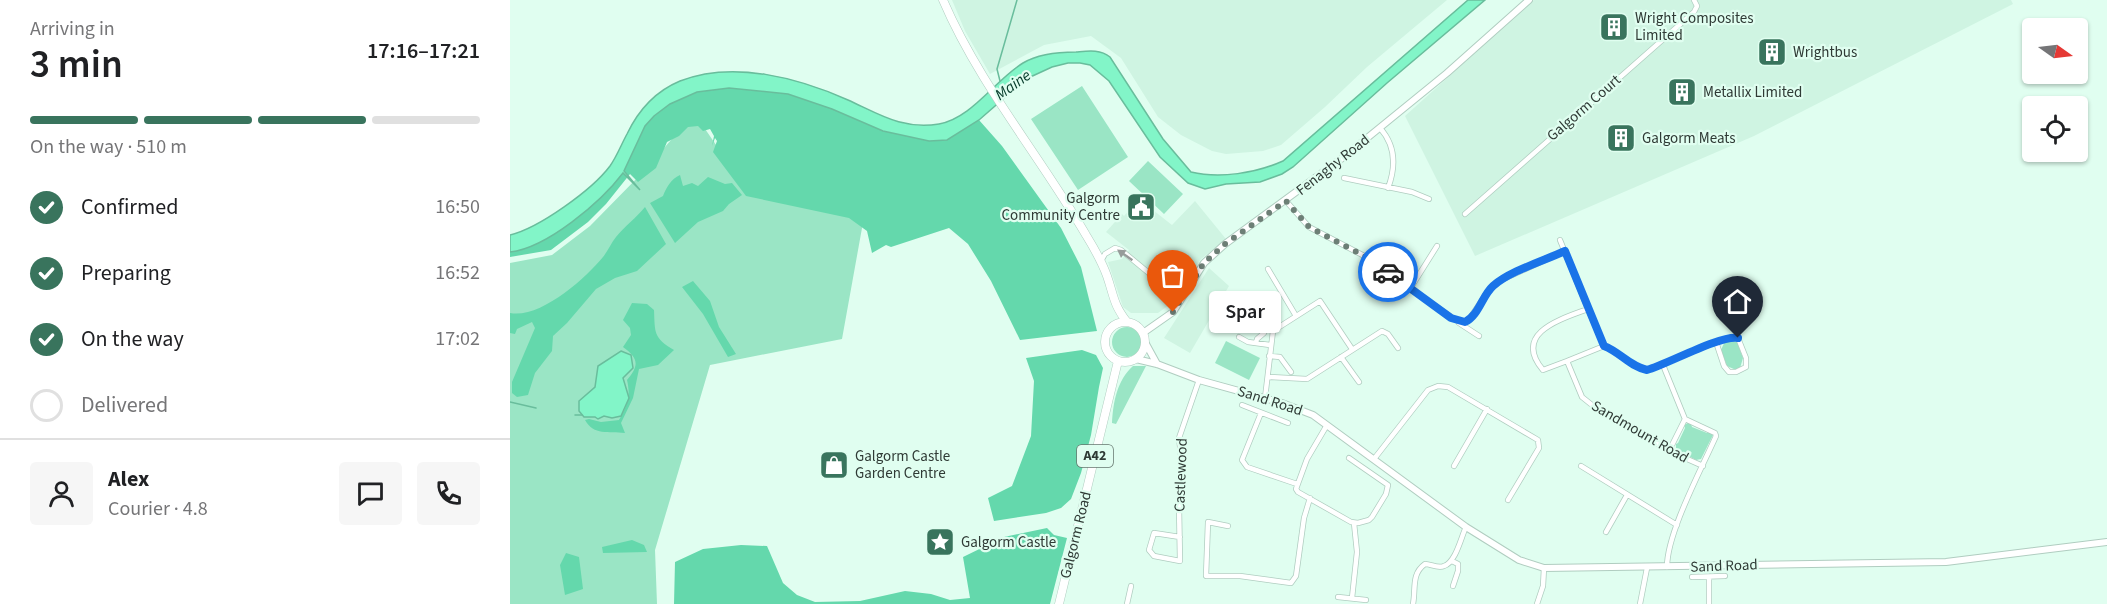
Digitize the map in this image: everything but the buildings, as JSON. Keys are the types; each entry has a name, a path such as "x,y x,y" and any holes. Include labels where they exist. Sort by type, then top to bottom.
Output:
{"main road":[{"path":"943,0 954,25 987,81 1074,215 1101,261 1116,308 1127,322"},
{"path":"1109,329 1119,322 1136,324 1143,333 1146,344 1141,355 1124,362 1118,361 1108,353 1105,340 1116,308"},
{"name":"Galgorm Road","path":"1059,604 1118,361"}],"street":[{"name":"Fenaghy Road","path":"1143,333 1173,312 1204,263 1225,244 1286,201 1380,128 1448,73 1528,0"},
{"name":"Galgorm Court","path":"1465,214 1694,12 1697,6 1694,0"},
{"path":"1380,128 1394,153 1393,174 1388,188"},
{"path":"1344,178 1412,192 1429,199"},
{"path":"1286,201 1309,227 1372,260 1479,336"},
{"path":"1560,240 1604,346 1635,368 1647,370 1663,365 1716,342 1732,337 1738,338 1746,358 1746,368 1729,372 1724,366 1716,342"},
{"path":"1410,289 1437,246"},
{"path":"1101,261 1115,248 1121,250 1167,288 1179,302"},
{"path":"1451,318 1459,322 1468,321 1489,290 1499,281 1565,251"},
{"path":"1268,269 1296,316"},
{"path":"1264,398 1273,332 1320,301 1352,349"},
{"path":"1588,309 1547,325 1535,338 1534,354 1543,370 1604,346"},
{"path":"1268,377 1307,379 1382,331 1388,334 1398,348"},
{"path":"1256,344 1257,339 1264,333"},
{"path":"1239,337 1256,344 1270,345"},
{"path":"1146,344 1157,364"},
{"path":"1269,356 1280,357 1291,372"},
{"path":"1341,357 1359,382"},
{"name":"Sand Road","path":"1136,359 1313,415 1466,527 1519,560 1544,568 1946,562 2107,542"},
{"name":"Sandmount Road","path":"1567,361 1582,397 1592,405 1669,451 1703,466"},
{"path":"1663,365 1687,419 1669,451"},
{"name":"Castlewood","path":"1180,537 1154,533 1149,549 1154,556 1180,561 1180,537 1179,506 1183,474 1179,438 1199,380"},
{"path":"1374,459 1428,390 1438,386 1448,387 1538,440 1539,448 1508,500"},
{"path":"1242,405 1288,423"},
{"path":"1454,466 1487,409"},
{"path":"1261,413 1242,460 1247,467 1297,484"},
{"name":"Sandmount Road","path":"1666,567 1667,556 1677,525 1716,436 1712,430 1687,419"},
{"path":"1327,425 1307,459 1297,484 1298,492 1354,524 1369,520 1388,488 1385,482 1349,458"},
{"path":"1581,466 1677,525"},
{"path":"1606,531 1627,495"},
{"path":"1228,526 1208,522 1206,576 1240,576 1291,583 1296,576 1304,518 1310,498"},
{"path":"1352,598 1358,552 1354,524"},
{"path":"1413,604 1414,582 1419,568 1425,564 1446,566 1452,561 1466,527"},
{"path":"1452,561 1458,564 1459,569 1453,586"},
{"path":"1537,604 1544,568"},
{"path":"1640,604 1647,568"},
{"path":"1692,577 1725,576"},
{"path":"1709,577 1709,604"},
{"path":"1127,604 1131,586"},
{"path":"1338,597 1366,600"}],"shaded area":[{"path":"952,0 1447,0 1367,67 1281,145 1263,151 1226,154 1212,151 1181,135 1158,117 1121,58 1091,36 1044,45 990,74 965,31"},
{"path":"1534,0 2011,0 2013,4 1754,136 1475,256 1405,116"},
{"path":"1082,86 1128,157 1078,190 1031,119"},
{"path":"729,88 788,94 832,109 883,131 929,141 947,140 979,120 1002,146 1061,228 1081,267 1097,331 1020,340 991,281 968,244 949,228 891,247 886,245 872,253 867,231 849,218 746,196 713,152 717,141 715,138 712,146 714,136 710,129 703,131 698,126 688,127 679,136 667,142 656,168 638,182 630,174 588,222 551,250 510,257 510,252 623,173 645,126 654,116 670,104 697,92"},
{"path":"701,123 751,196 864,217 842,339 710,365 655,550 657,604 510,604 510,263 552,255 590,226 644,171 685,124"},
{"path":"1148,161 1183,194 1164,214 1129,181"},
{"path":"680,175 683,186 692,183 698,186 708,177 725,184 732,183 742,195 723,211 698,222 675,243 650,203 663,196 669,184"},
{"path":"1139,199 1172,225 1195,201 1226,239 1201,259 1181,290 1169,305 1158,313 1131,313 1123,307 1108,262 1122,259 1129,250 1106,232"},
{"path":"645,207 666,244 637,271 615,278 596,289 553,336 552,351 535,373 528,395 517,397 512,393 512,382 535,328 532,322 517,329 515,334 510,333 510,313 535,310 574,286 605,255 616,237"},
{"path":"1209,268 1229,286 1190,353 1164,338"},
{"path":"693,281 710,301 719,327 736,354 728,357 703,314 682,287"},
{"path":"632,303 647,304 654,310 656,334 662,342 674,350 658,365 639,369 633,398 621,423 625,433 597,431 585,420 601,422 619,420 628,401 627,380 636,362 623,347 631,335 630,328 623,320"},
{"path":"1127,327 1138,331 1142,342 1138,353 1127,357 1116,353 1112,342 1116,331"},
{"path":"1226,341 1260,358 1249,380 1215,363"},
{"path":"1725,341 1737,342 1743,358 1740,368 1736,370 1727,366 1721,350"},
{"path":"1082,350 1096,355 1103,368 1091,435 1071,499 1061,508 1046,513 994,521 988,498 1012,486 1031,436 1034,381 1026,358"},
{"path":"1133,366 1146,366 1116,424 1112,423 1117,392 1123,378"},
{"path":"1688,423 1692,427 1713,435 1701,459 1696,460 1676,449 1676,444 1685,428 1684,425"},
{"path":"1047,528 1054,535 1067,538 1050,604 674,604 675,562 703,549 741,545 767,546 783,583 797,595 815,602 860,601 905,591 931,594 950,600 970,598 963,557 1004,537"},
{"path":"632,540 644,545 647,552 603,553 602,547"},
{"path":"566,553 579,557 583,589 565,595 560,565"}],"water":[{"name":"Maine","path":"1468,0 1485,0 1293,167 1282,174 1260,182 1226,184 1205,189 1188,183 1160,157 1109,81 1090,65 1080,63 1052,67 1026,79 979,120 947,140 929,141 883,131 832,109 788,94 729,88 697,92 670,104 645,126 624,171 640,190 623,173 601,197 572,222 540,242 525,249 510,252 510,235 550,216 578,197 602,176 637,117 656,96 671,85 700,75 722,72 766,74 829,92 891,120 926,125 939,124 962,114 973,107 1013,70 1029,60 1055,53 1098,52 1110,57 1163,139 1191,172 1214,175 1238,174 1283,161"},
{"path":"621,351 631,355 633,368 623,378 629,398 621,416 612,418 604,416 598,419 584,417 579,411 579,401 595,387 598,366"}],"waterway":[{"name":"Maine","path":"1000,81 997,69 1017,0"},
{"path":"510,402 536,408"},
{"path":"575,415 582,415"}],"way so far":[{"path":"1173,312 1204,263 1225,244 1286,201 1309,227 1372,260 1388,272"}],"place":[{"name":"Wright Composites Limited","path":"1614,27"},
{"name":"Wrightbus","path":"1772,52"},
{"name":"Metallix Limited","path":"1682,92"},
{"name":"Galgorm Meats","path":"1621,138"},
{"name":"Galgorm Community Centre","path":"1141,207"},
{"name":"Spar","path":"1173,312"},
{"name":"Galgorm Castle Garden Centre","path":"834,465"},
{"name":"Galgorm Castle","path":"940,542"}],"route":[{"path":"1388,272 1451,318 1465,322 1471,318 1489,290 1499,281 1565,251 1604,346 1635,368 1647,370 1716,342 1732,337 1738,338"}]}
